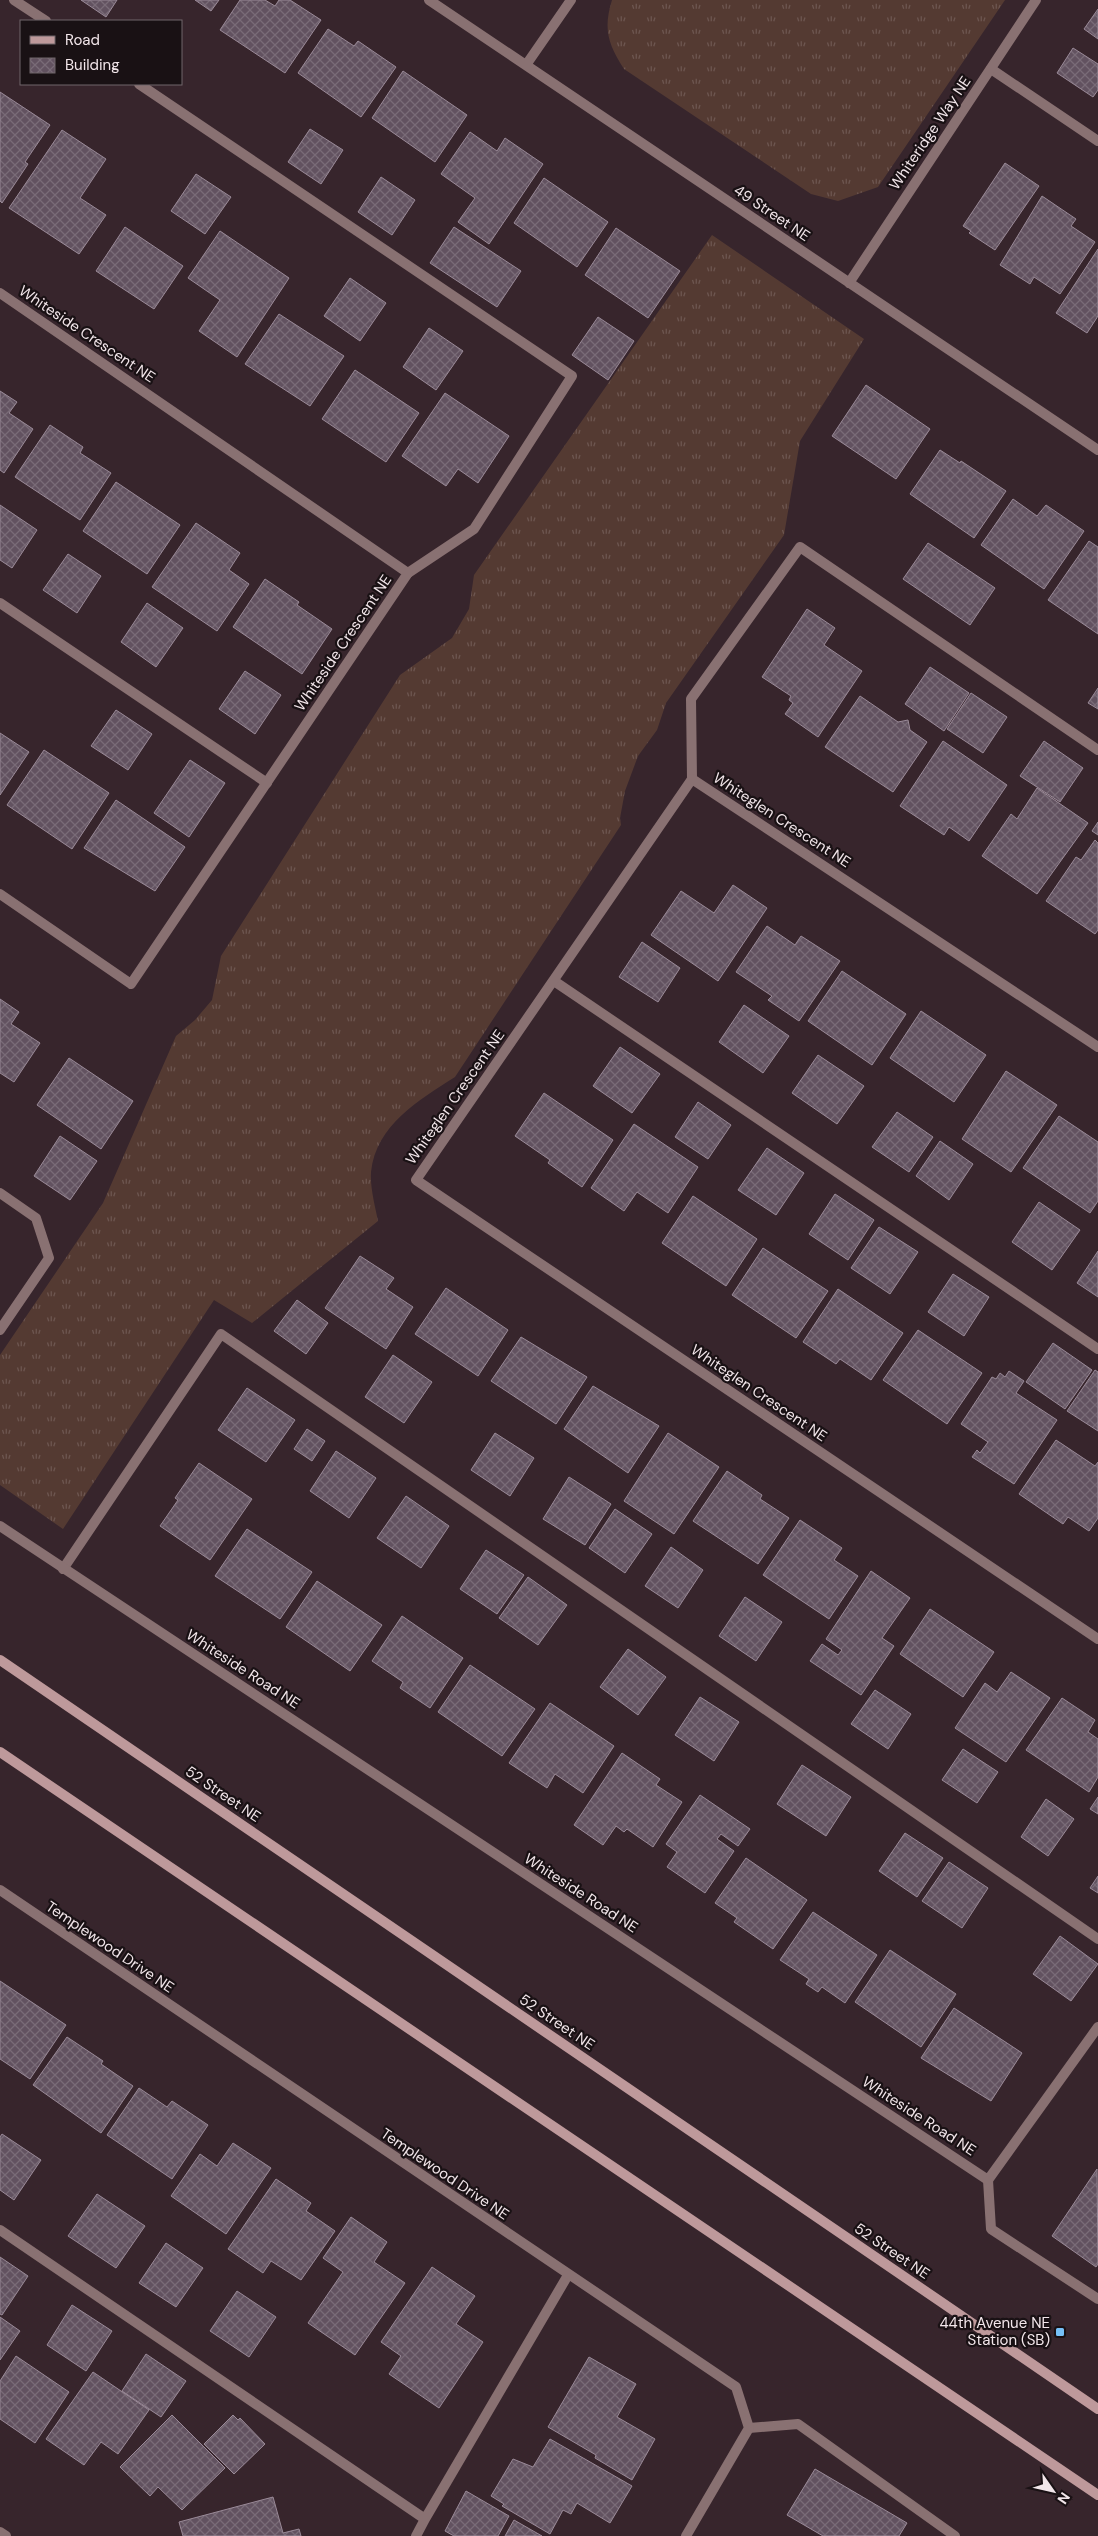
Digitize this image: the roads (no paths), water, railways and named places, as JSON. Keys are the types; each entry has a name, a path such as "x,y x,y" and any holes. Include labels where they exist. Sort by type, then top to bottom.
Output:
{"main road":[{"name":"52 Street NE","path":"0,1660 1098,2409"},
{"path":"0,1752 1098,2495"}],"street":[{"path":"14,0 44,20"},
{"name":"49 Street NE","path":"429,0 1098,450"},
{"path":"526,65 571,0"},
{"name":"Whiteridge Way NE","path":"849,283 1036,0"},
{"path":"991,69 1098,141"},
{"path":"139,85 572,376 474,529 408,573"},
{"name":"Whiteside Crescent NE","path":"0,293 408,573 131,984 0,894"},
{"path":"692,778 691,699 800,547 1098,750"},
{"path":"0,603 267,783"},
{"name":"Whiteglen Crescent NE","path":"1098,1047 692,778 416,1180 1098,1639"},
{"path":"554,981 1098,1349"},
{"path":"0,1193 36,1218 49,1258 0,1330"},
{"path":"63,1569 221,1334 1098,1939"},
{"name":"Whiteside Road NE","path":"0,1526 988,2180"},
{"name":"Templewood Drive NE","path":"0,1890 736,2387 749,2428"},
{"path":"1098,2027 988,2180 991,2229 1098,2299"},
{"path":"0,2230 425,2519"},
{"path":"416,2536 568,2275"},
{"path":"686,2536 749,2428 798,2424 955,2536"},
{"path":"0,2532 6,2536"}],"place":[{"name":"44th Avenue NE Station (SB)","path":"1060,2332"}]}
